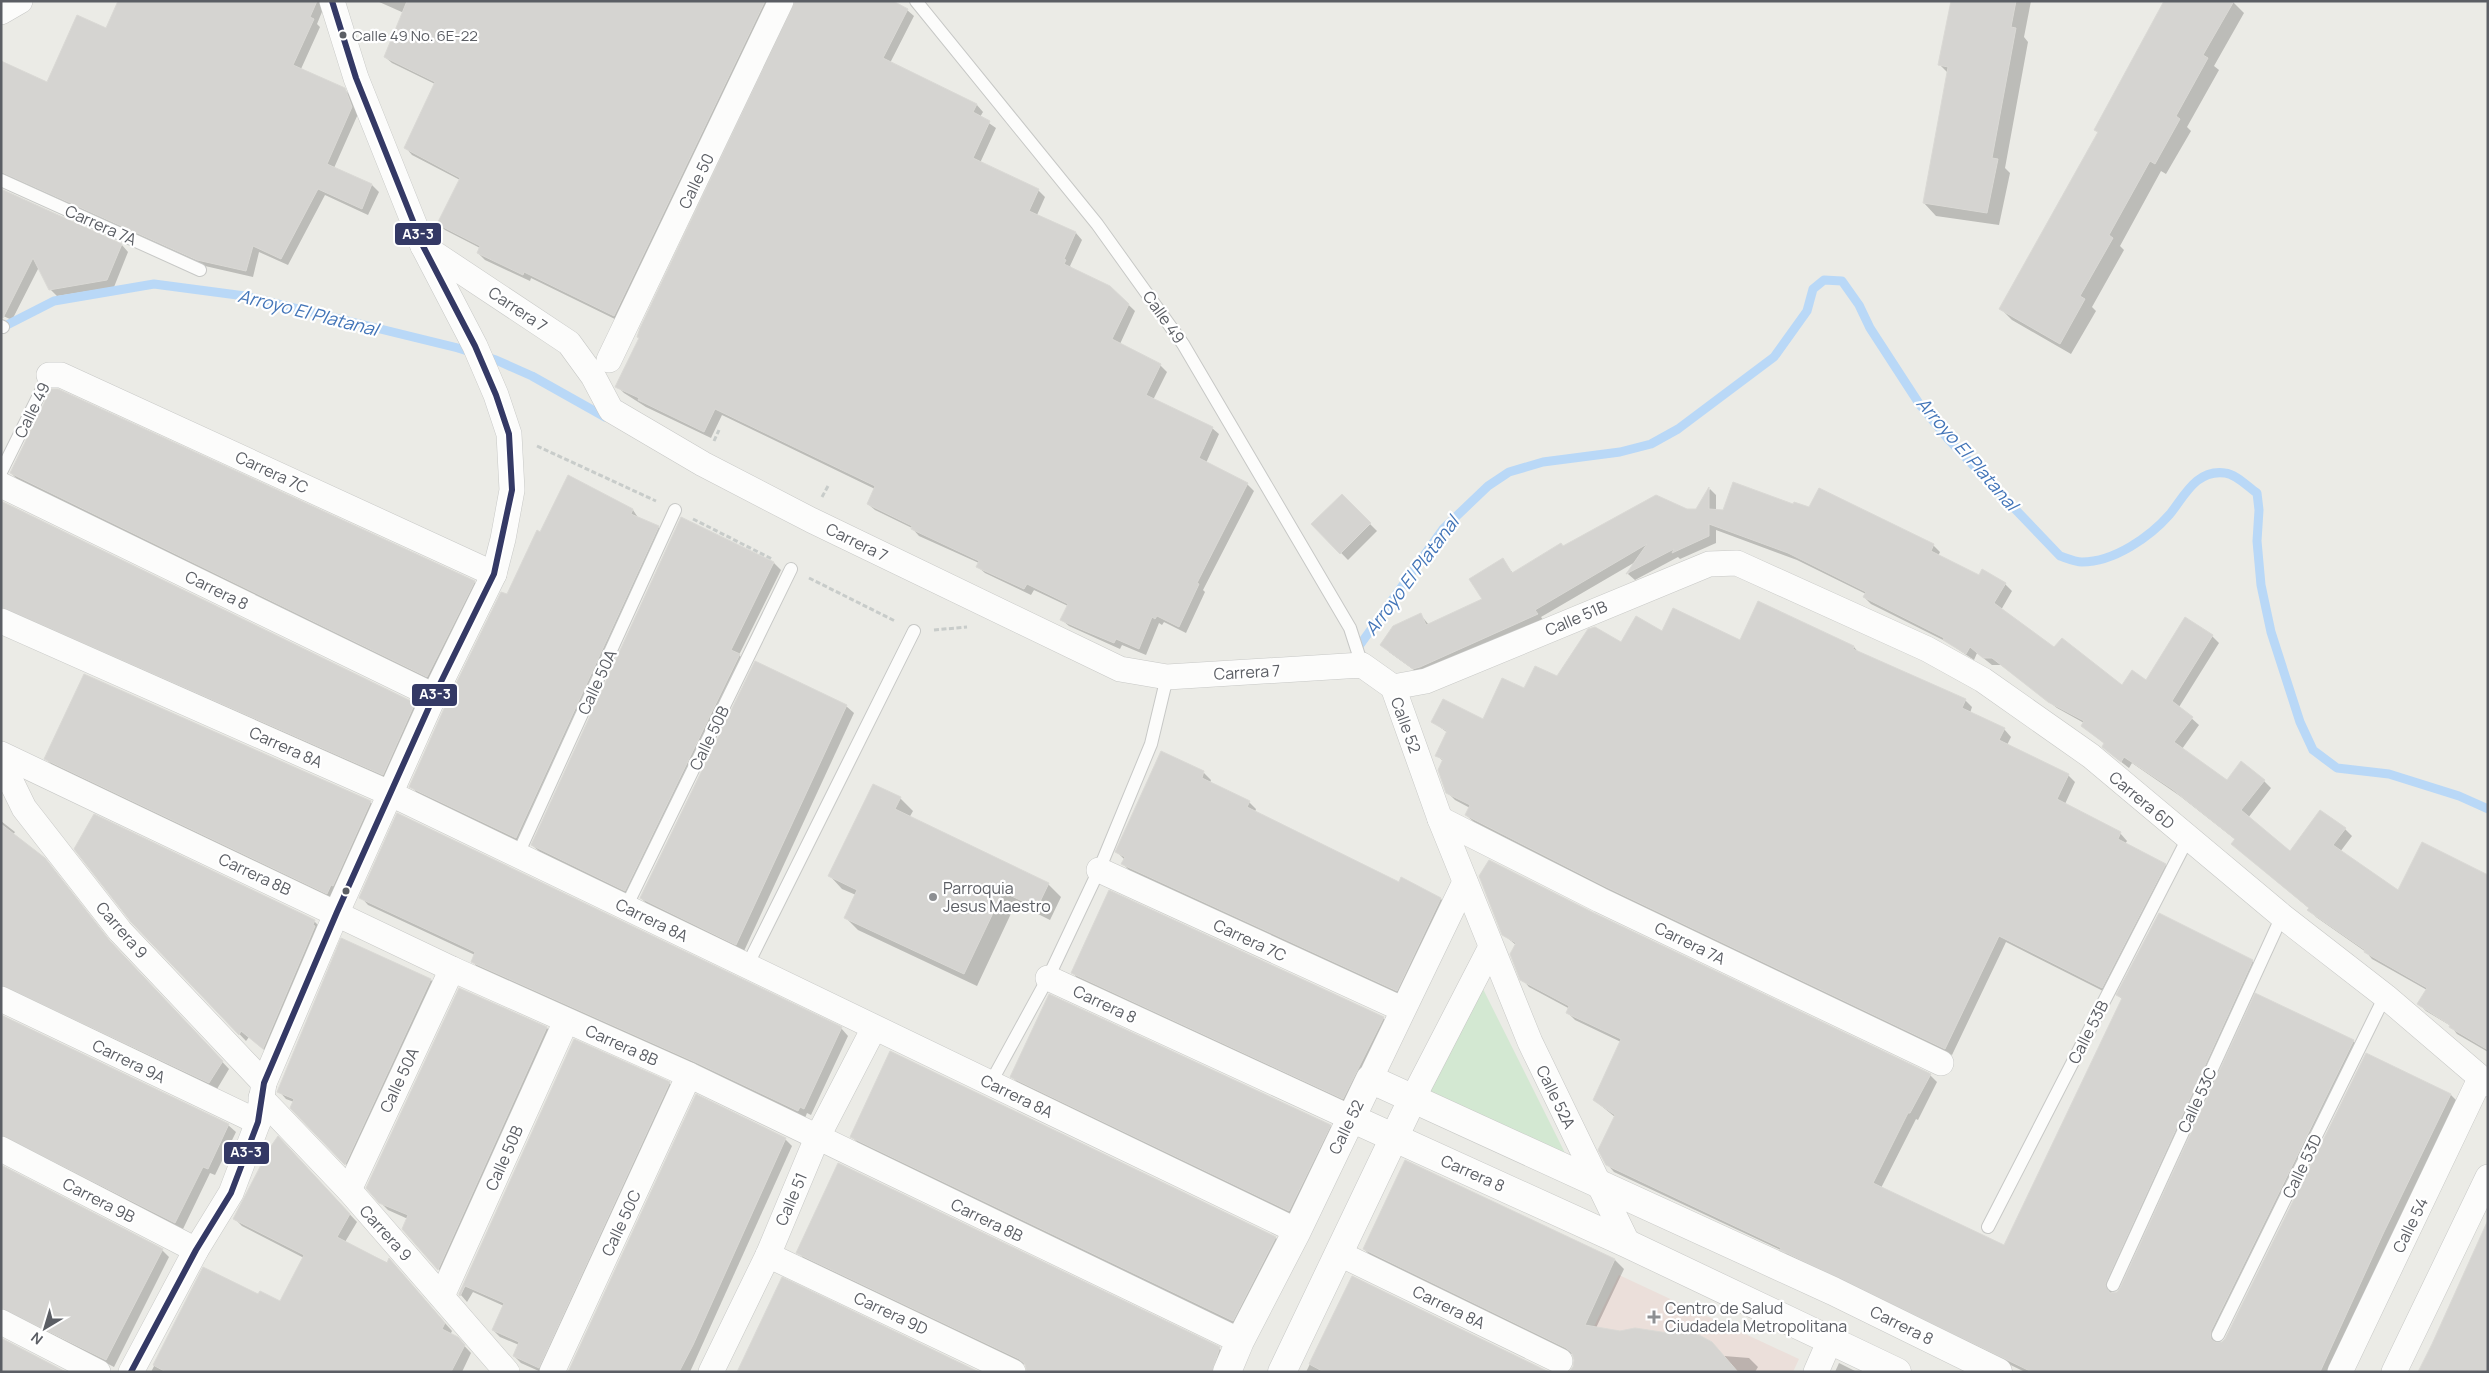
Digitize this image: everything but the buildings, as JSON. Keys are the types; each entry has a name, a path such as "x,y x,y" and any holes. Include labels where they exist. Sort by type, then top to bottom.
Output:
{"street":[{"path":"1,12 20,1"},
{"path":"131,1372 196,1250 231,1193 258,1122 263,1091 337,912 434,696 494,574 512,490 509,434 496,395 475,346 423,246 356,78 332,1"},
{"name":"Calle 50","path":"609,360 781,1"},
{"name":"Carrera 7","path":"423,246 569,343 593,376 611,410 703,464 811,520 1120,669 1166,677 1362,666"},
{"name":"Carrera 7C","path":"49,375 60,375 494,574"},
{"name":"Carrera 8","path":"1,485 434,696"},
{"name":"Calle 51B","path":"1393,687 1426,681 1710,564 1737,563 1760,572"},
{"name":"Carrera 6D","path":"1760,572 1927,649 1983,680 2091,756 2282,916 2385,996 2484,1081"},
{"name":"Carrera 8A","path":"1,621 390,793 1297,1231"},
{"name":"Calle 52","path":"1362,666 1393,687 1440,819 1491,947"},
{"name":"Carrera 8B","path":"1,754 337,912 452,969 689,1075 1240,1341"},
{"name":"Carrera 9","path":"1,761 24,808 120,931 263,1091 507,1372"},
{"name":"Carrera 7A","path":"1440,819 1600,900 1941,1063"},
{"name":"Carrera 7C","path":"1099,870 1402,1009"},
{"name":"Calle 52","path":"1227,1372 1240,1341 1297,1231 1402,1009 1465,882"},
{"path":"1289,1369 1338,1253 1412,1100 1491,947"},
{"name":"Calle 52A","path":"1491,947 1530,1042 1628,1244"},
{"name":"Calle 50A","path":"349,1190 452,969"},
{"name":"Carrera 8","path":"1048,978 1628,1244 1897,1372"},
{"name":"Carrera 9A","path":"1,999 258,1122"},
{"name":"Calle 50B","path":"442,1296 566,1020"},
{"name":"Calle 51","path":"715,1370 768,1255 817,1138 874,1028"},
{"name":"Calle 50C","path":"552,1372 689,1075"},
{"name":"Carrera 8","path":"1370,1079 1412,1100 1833,1291 1998,1372"},
{"name":"Calle 54","path":"2340,1372 2484,1081"},
{"name":"Carrera 9B","path":"1,1149 196,1250"},
{"path":"2394,1372 2488,1178"},
{"name":"Carrera 8A","path":"1338,1253 1560,1361"},
{"name":"Carrera 9D","path":"768,1255 1013,1372"},
{"path":"1,1322 98,1372"},
{"path":"1816,1372 1830,1340"}],"lane":[{"name":"Calle 49","path":"916,1 1098,224 1183,344 1350,628 1362,666"},
{"name":"Carrera 7A","path":"1,180 200,270"},
{"name":"Calle 49","path":"1,472 49,375"},
{"name":"Calle 50A","path":"518,854 675,510"},
{"name":"Calle 50B","path":"626,907 792,569"},
{"path":"747,966 914,631"},
{"path":"990,1084 1048,978 1099,870 1151,744 1166,677"},
{"name":"Calle 53B","path":"1988,1227 2188,838"},
{"name":"Calle 53C","path":"2113,1285 2282,916"},
{"name":"Calle 53D","path":"2218,1336 2385,996"}],"path":[{"path":"509,434 675,510 914,631 972,626"}],"shaded area":[{"name":"Centro de Salud Ciudadela Metropolitana","path":"1619,1275 1799,1359 1793,1372 1572,1372"}],"green space":[{"path":"1478,979 1569,1161 1421,1095"}],"waterway":[{"name":"Arroyo El Platanal","path":"1357,649 1443,529 1488,486 1509,472 1543,462 1620,452 1651,444 1678,429 1774,357 1807,311 1813,289 1824,280 1842,281 1859,305 1870,328 1920,405 1948,439 2060,556 2079,562 2094,561 2119,553 2130,547 2162,523 2192,486 2206,475 2215,473 2229,474 2238,478 2257,493 2259,510 2257,541 2261,585 2271,632 2300,722 2313,750 2337,768 2389,774 2459,796 2488,809"},
{"name":"Arroyo El Platanal","path":"1,328 54,301 154,284 245,296 458,348 496,360 532,376 605,417"}],"transit line":[{"name":"A3-3","path":"131,1372 196,1250 231,1193 258,1122 264,1083 337,912 434,696 494,574 512,490 509,434 496,395 475,346 423,246 356,78 332,1"}],"place":[{"name":"Calle 49 No. 6E-22","path":"343,35"},
{"name":"Parroquia Jesus Maestro","path":"933,897"},
{"name":"Centro de Salud Ciudadela Metropolitana","path":"1654,1317"}]}
